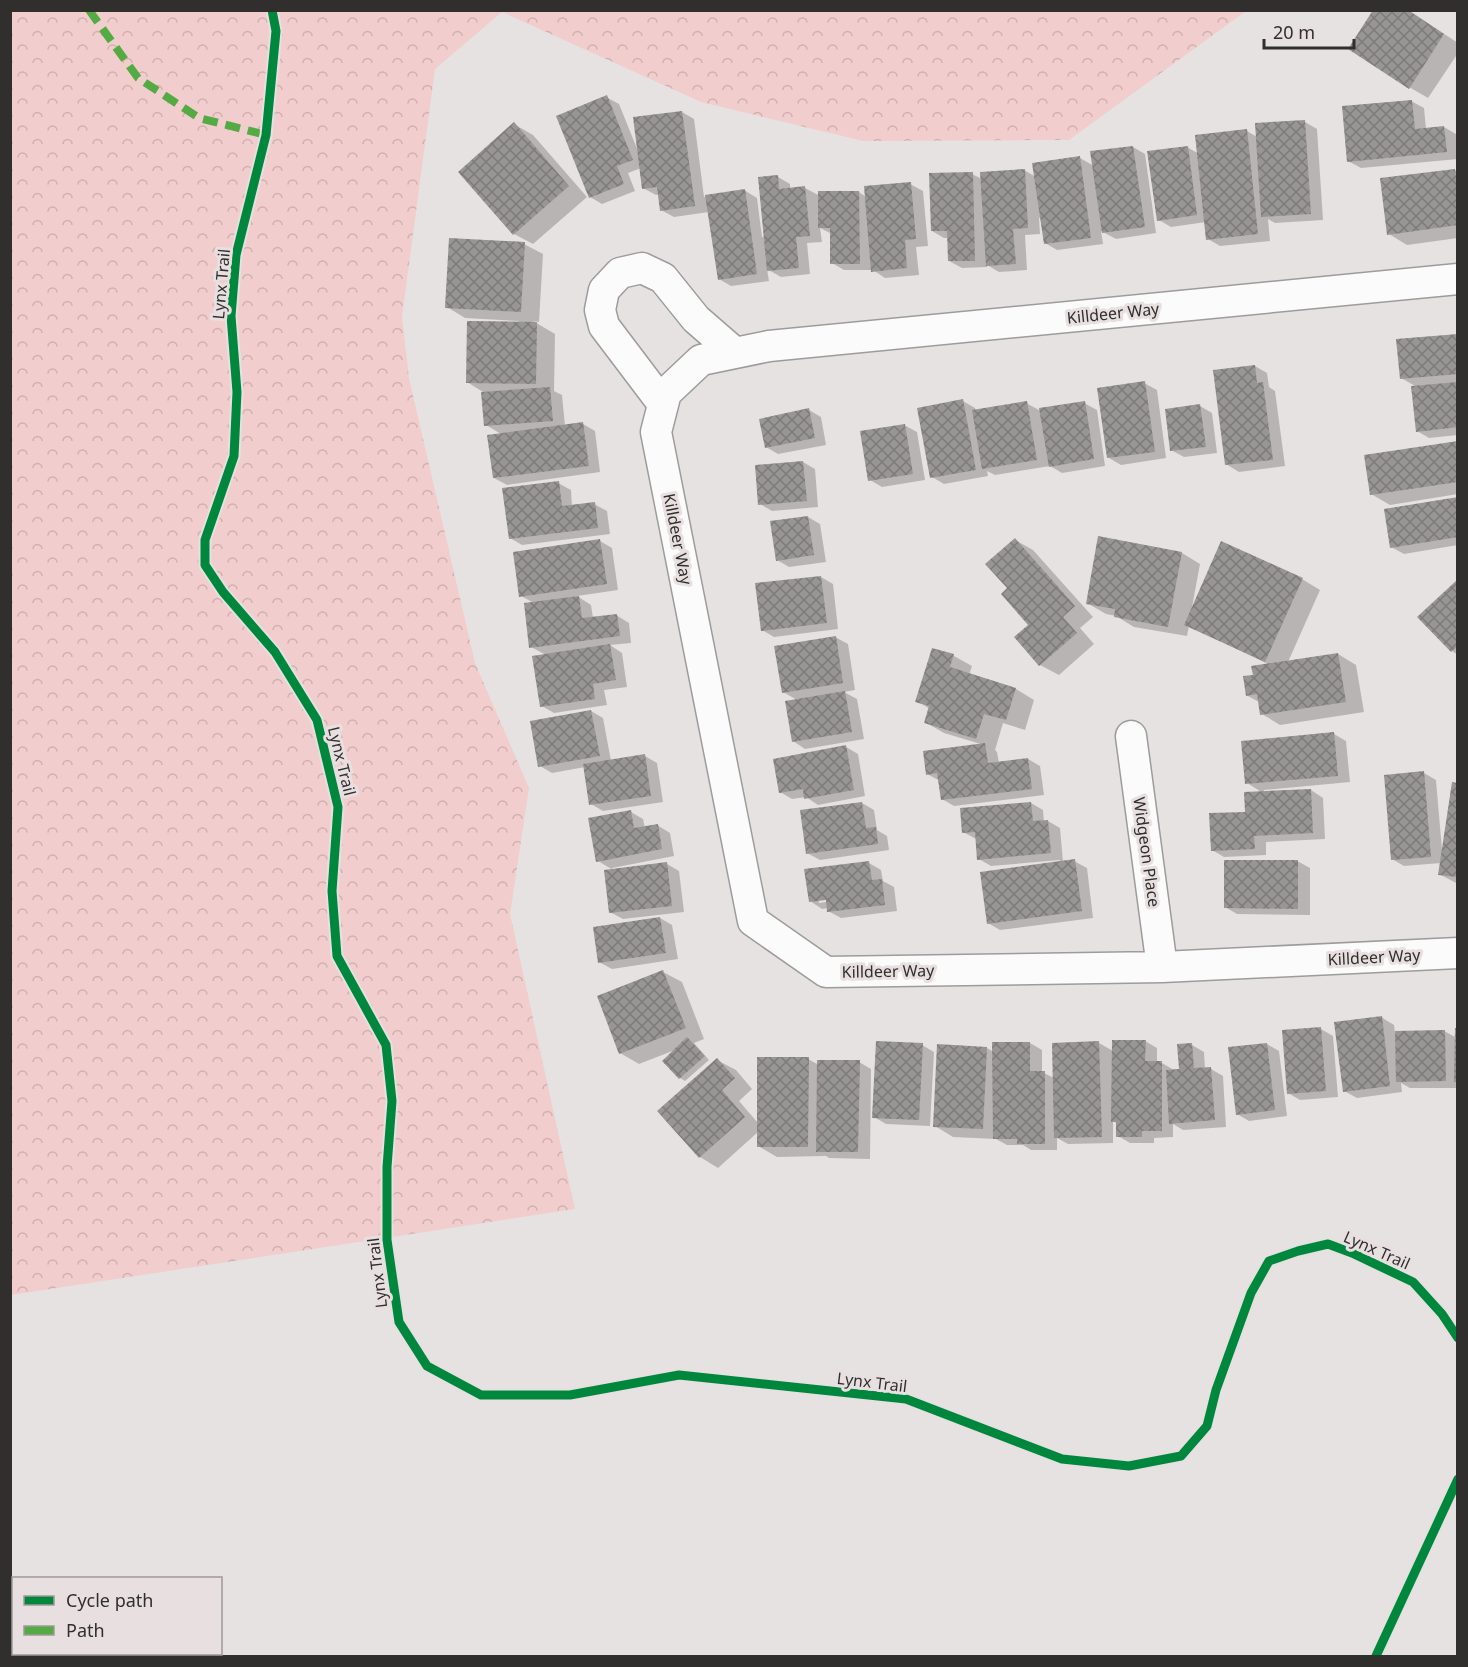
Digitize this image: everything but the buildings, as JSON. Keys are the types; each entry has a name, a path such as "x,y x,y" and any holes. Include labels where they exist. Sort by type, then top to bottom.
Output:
{"street":[{"path":"663,404 604,326 600,310 604,290 620,273 642,268 663,278 696,319 734,352"},
{"name":"Killdeer Way","path":"1458,279 781,345 734,352 701,360 666,393 656,432 753,921 826,972 1162,967 1458,953"},
{"name":"Widgeon Place","path":"1131,736 1162,967"}],"green space":[{"path":"11,10 1246,11 1069,140 863,141 701,102 502,12 435,69 402,317 409,378 475,663 529,788 510,914 575,1209 11,1295"}],"marked path":[{"path":"89,10 138,78 199,118 266,135"}],"cycle path":[{"name":"Lynx Trail","path":"272,10 276,31 266,135 236,255 231,316 237,392 234,456 205,540 205,565 223,592 275,652 317,720 338,807 332,891 337,956 386,1045 392,1101 387,1167 387,1240 399,1322 427,1366 481,1395 570,1395 679,1375 906,1399 1062,1459 1129,1466 1181,1456 1207,1426 1216,1390 1251,1293 1269,1261 1328,1244 1352,1253 1413,1282 1442,1314 1458,1338"},
{"path":"1376,1656 1458,1479"}]}
